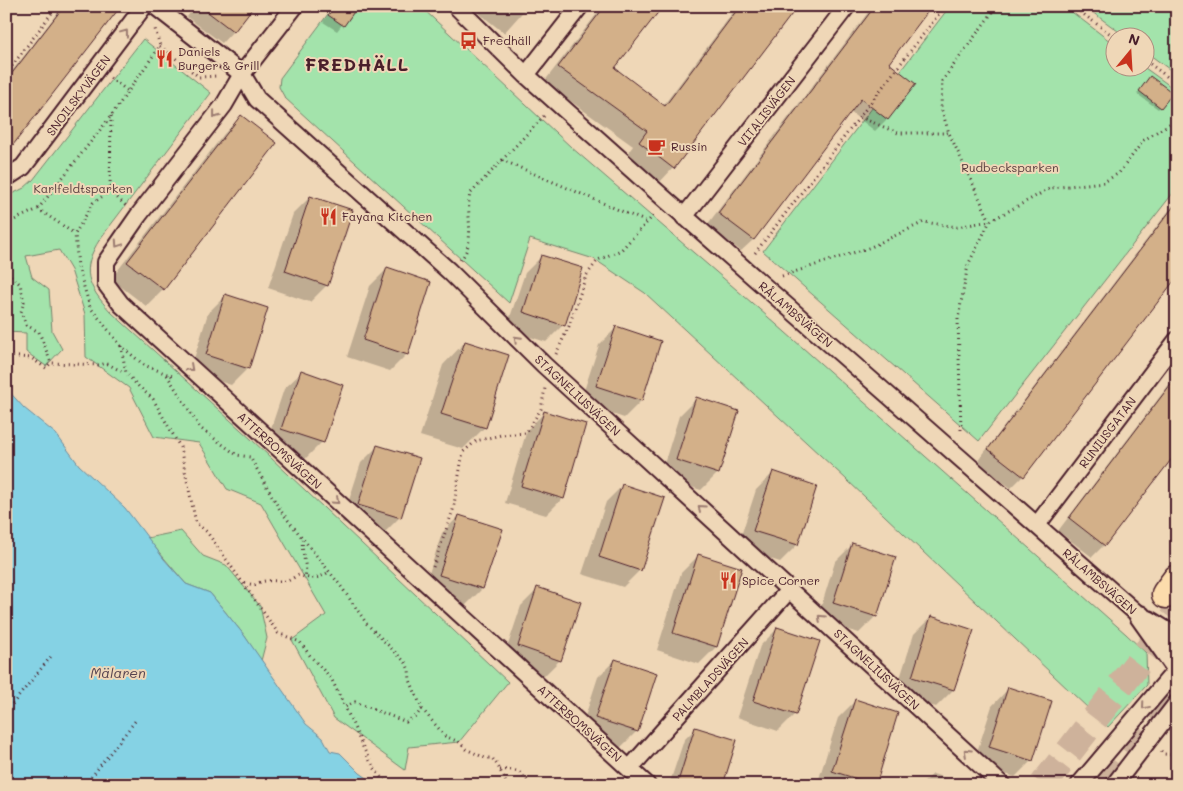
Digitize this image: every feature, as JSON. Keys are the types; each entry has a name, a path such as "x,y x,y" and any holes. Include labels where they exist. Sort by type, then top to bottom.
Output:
{"street":[{"name":"SNOILSKYVÄGEN","path":"6,178 23,167 144,6"},
{"name":"ATTERBOMSVÄGEN","path":"295,6 242,74 224,105 138,216 106,262 106,284 121,304 134,317 647,785"},
{"name":"RÅLAMBSVÄGEN","path":"456,6 526,75 684,217 1140,616 1177,640"},
{"path":"526,75 580,6"},
{"name":"VITALISVÄGEN","path":"684,217 847,6"},
{"name":"STAGNELIUSVÄGEN","path":"155,14 242,74 257,99 449,271 544,365 1002,785"},
{"name":"RUNIUSGATAN","path":"1037,525 1177,340"},
{"name":"PALMBLADSVÄGEN","path":"630,768 790,589"},
{"name":"RÅLAMBSVÄGEN","path":"1140,616 1177,669"},
{"path":"1079,785 1177,669"},
{"path":"1114,785 1177,703"}],"path":[{"path":"6,74 57,6"},
{"path":"755,253 945,6"},
{"path":"990,221 949,133 941,108 942,82 998,6"},
{"path":"1072,6 1106,31"},
{"path":"155,14 160,46 199,77 242,74"},
{"path":"6,224 38,209 111,116 160,46"},
{"path":"1156,68 1177,84"},
{"path":"110,78 128,91"},
{"path":"111,116 110,191 123,204"},
{"path":"463,257 470,235 468,205 470,194 544,116"},
{"path":"860,118 898,132 949,133"},
{"path":"782,276 871,247 924,222 957,227 990,221 1051,188 1104,182 1118,173 1144,140 1177,120"},
{"path":"502,160 647,222"},
{"path":"38,209 75,234 93,203 110,191"},
{"path":"569,326 586,276 598,260 620,250 654,215"},
{"path":"960,430 958,319 968,266 990,221"},
{"path":"6,274 20,284 24,302 21,312 26,325 39,332 51,363"},
{"path":"121,346 126,373"},
{"path":"6,367 10,368 7,354 31,358 46,368 51,363 100,365 106,363 126,373 153,399 180,447 196,523 207,532 244,582 278,633 300,642 331,678 357,737 379,776 388,785"},
{"path":"150,368 167,375 200,428 237,455 250,457 280,510 367,624 406,663 410,680 422,709 445,736 459,742 466,749 484,758 492,758 507,785"},
{"path":"433,566 453,510 463,452 476,441 502,435 526,433 540,409"},
{"path":"303,539 302,546 307,568 306,578"},
{"path":"244,582 254,585 259,581 288,581 298,575 319,579 329,572"},
{"path":"6,712 53,654"},
{"path":"345,708 355,702 406,722 422,709"},
{"path":"85,785 136,720"},
{"path":"500,770 514,769 531,785"}],"green space":[{"path":"334,6 420,6 571,147 759,309 1126,634 1146,653 1147,685 1108,727 847,480 645,293 594,259 530,239 509,303 285,98 279,87 280,78"},
{"name":"Rudbecksparken","path":"950,6 1064,6 1106,38 1106,78 1156,78 1156,76 1177,91 1177,188 979,441 763,251"},
{"path":"1084,6 1177,6 1177,75 1156,59 1156,28 1114,28"},
{"name":"Karlfeldtsparken","path":"143,39 211,93 100,239 88,269 92,286 111,312 251,439 508,682 459,742 409,747 405,770 334,718 292,640 326,615 261,503 227,489 199,443 154,437 129,388 86,357 85,314 71,270 59,250 26,256 32,277 49,290 52,331 62,349 46,366 26,352 26,333 6,332 6,197 24,188 33,180"},
{"path":"181,531 203,556 226,565 260,606 267,638 261,661 244,635 210,593 186,584 147,538"}],"water":[{"name":"Mälaren","path":"6,388 24,408 56,434 79,465 125,508 164,559 186,584 210,593 244,635 306,724 323,738 330,751 340,753 360,773 377,785 6,785"}],"building":[{"path":"64,6 121,6 6,154 6,81"},
{"path":"200,6 254,6 234,32"},
{"path":"335,6 358,6 344,26 328,15"},
{"path":"605,6 663,6 615,68 665,106 740,6 798,6 674,169 639,142 647,131 558,67"},
{"path":"875,6 932,6 889,63 916,84 888,120 861,99 754,240 718,213"},
{"path":"1149,78 1153,78 1173,93 1161,108 1139,91"},
{"path":"241,115 277,143 164,290 127,262"},
{"path":"310,196 353,210 328,286 285,271"},
{"path":"1177,202 1177,277 1024,477 988,449"},
{"path":"541,255 583,268 565,326 523,312"},
{"path":"387,267 431,282 408,355 363,340"},
{"path":"225,294 268,308 249,369 206,355"},
{"path":"616,326 661,341 642,401 596,386"},
{"path":"465,341 509,355 486,428 441,414"},
{"path":"301,370 343,385 324,443 281,429"},
{"path":"1177,376 1177,452 1105,546 1069,518"},
{"path":"696,397 739,411 719,474 676,460"},
{"path":"544,411 586,424 564,499 521,486"},
{"path":"377,445 420,458 401,518 358,505"},
{"path":"773,471 817,486 798,545 753,531"},
{"path":"622,484 665,498 641,571 599,557"},
{"path":"459,515 503,529 483,589 439,575"},
{"path":"852,543 896,557 877,617 833,603"},
{"path":"698,554 742,568 717,647 673,633"},
{"path":"537,587 581,602 561,661 518,646"},
{"path":"931,616 974,630 954,690 912,677"},
{"path":"777,627 820,641 796,715 753,701"},
{"path":"615,659 657,673 638,732 595,718"},
{"path":"1008,687 1052,701 1033,761 989,747"},
{"path":"855,699 898,713 876,785 832,771"},
{"path":"695,727 737,740 723,785 677,785"}],"tunnel":[{"path":"1043,785 1177,613"},
{"path":"1100,785 1177,684"}],"place":[{"name":"Fredhäll","path":"469,40"},
{"name":"Daniels Burger & Grill","path":"164,58"},
{"name":"Russin","path":"657,146"},
{"name":"Fayana Kitchen","path":"328,216"},
{"name":"Spice Corner","path":"728,580"}],"district":[{"name":"FREDHÄLL","path":"357,64"}]}
